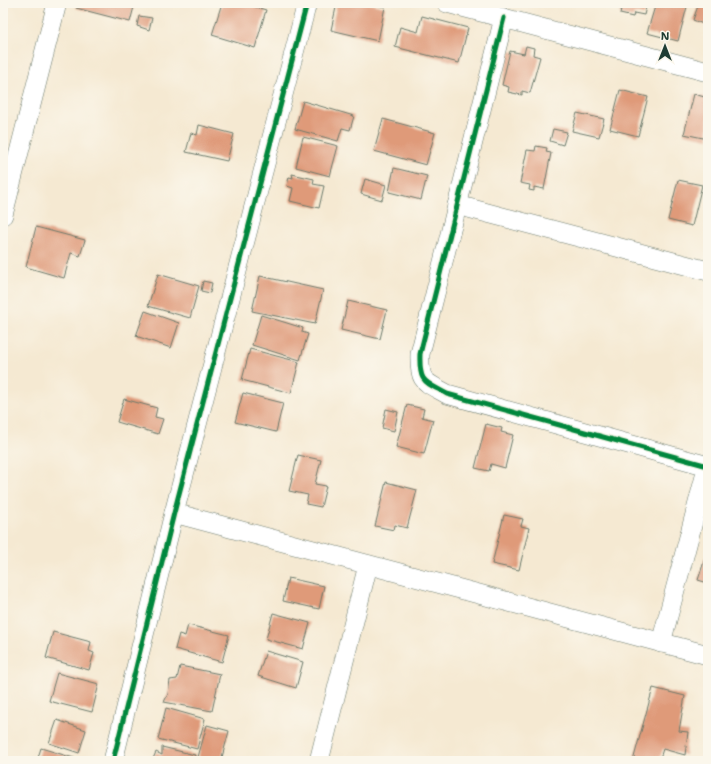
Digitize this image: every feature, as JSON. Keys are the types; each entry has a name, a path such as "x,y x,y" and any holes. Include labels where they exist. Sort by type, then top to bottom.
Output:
{"street":[{"path":"3,216 57,3"},
{"path":"113,761 174,513 307,3"},
{"path":"447,3 708,72"},
{"path":"504,18 420,354 420,370 424,380 447,394 708,465 661,643"},
{"path":"457,205 708,271"},
{"path":"174,513 708,656"},
{"path":"319,761 368,565"}],"building":[{"path":"78,3 135,3 130,22 76,8"},
{"path":"222,3 242,3 266,10 255,48 212,35"},
{"path":"337,3 368,3 385,7 378,41 331,30"},
{"path":"622,3 647,3 644,15 634,13 633,17 620,14"},
{"path":"656,3 688,3 678,41 647,33"},
{"path":"699,3 708,3 708,26 693,20"},
{"path":"139,16 152,18 149,30 137,26"},
{"path":"422,16 468,28 459,63 395,47 400,27 418,32"},
{"path":"526,46 534,48 533,55 540,57 530,93 522,91 522,95 508,92 509,87 502,85 510,51 524,54"},
{"path":"620,90 648,97 638,136 610,129"},
{"path":"694,94 708,98 708,139 684,134"},
{"path":"303,101 354,116 350,130 342,128 338,141 295,129"},
{"path":"577,113 604,119 599,137 572,131"},
{"path":"383,119 435,133 426,165 374,151"},
{"path":"199,125 234,134 227,161 186,152 191,133 197,135"},
{"path":"553,129 567,132 563,145 550,141"},
{"path":"303,137 338,146 330,176 296,167"},
{"path":"536,146 547,148 546,152 551,153 544,189 534,187 534,191 529,190 530,185 520,183 527,150 535,151"},
{"path":"394,168 427,176 421,200 389,192"},
{"path":"292,174 314,179 313,184 324,186 319,208 290,201 293,188 287,186 289,177 293,178"},
{"path":"365,179 386,185 382,200 361,194"},
{"path":"678,180 702,185 692,226 668,220"},
{"path":"36,227 85,240 80,256 71,253 64,278 26,267"},
{"path":"158,274 199,286 190,318 148,306"},
{"path":"260,276 323,290 315,324 252,311"},
{"path":"203,281 212,283 210,293 201,291"},
{"path":"348,301 387,310 380,339 341,330"},
{"path":"145,311 179,323 171,348 136,336"},
{"path":"261,315 303,328 302,332 308,334 300,360 252,345"},
{"path":"250,349 299,362 291,393 242,380"},
{"path":"243,393 283,403 276,432 235,422"},
{"path":"124,399 157,408 155,417 163,419 158,434 117,422"},
{"path":"407,405 424,409 422,417 433,420 424,454 396,447"},
{"path":"386,409 398,412 394,431 382,428"},
{"path":"486,424 502,428 501,432 513,435 505,468 491,464 489,471 475,468"},
{"path":"298,455 321,460 315,484 326,486 321,507 306,504 308,495 289,491"},
{"path":"386,482 417,490 407,528 395,525 394,530 375,526"},
{"path":"504,515 523,519 521,526 529,528 519,570 492,564"},
{"path":"708,549 708,583 698,580"},
{"path":"288,578 324,586 319,609 283,601"},
{"path":"273,613 310,623 303,649 266,639"},
{"path":"188,625 229,635 222,662 175,649 179,634 185,636"},
{"path":"53,632 91,642 89,651 94,653 89,670 46,658"},
{"path":"266,651 303,662 296,688 258,676"},
{"path":"180,666 220,674 212,711 164,702 168,694 170,680 177,679"},
{"path":"57,673 99,684 92,712 49,701"},
{"path":"653,688 685,696 679,731 688,732 685,755 663,749 659,761 633,761"},
{"path":"166,708 205,719 197,749 158,739"},
{"path":"57,720 86,730 79,753 49,743"},
{"path":"207,725 229,731 221,761 212,761 198,757"},
{"path":"162,747 195,755 194,761 152,761 156,752 162,755"},
{"path":"41,748 77,759 77,761 37,761"}],"cycle path":[{"path":"113,761 174,513 307,3"},
{"path":"504,18 420,354 422,376 428,383 447,394 708,466"}]}
